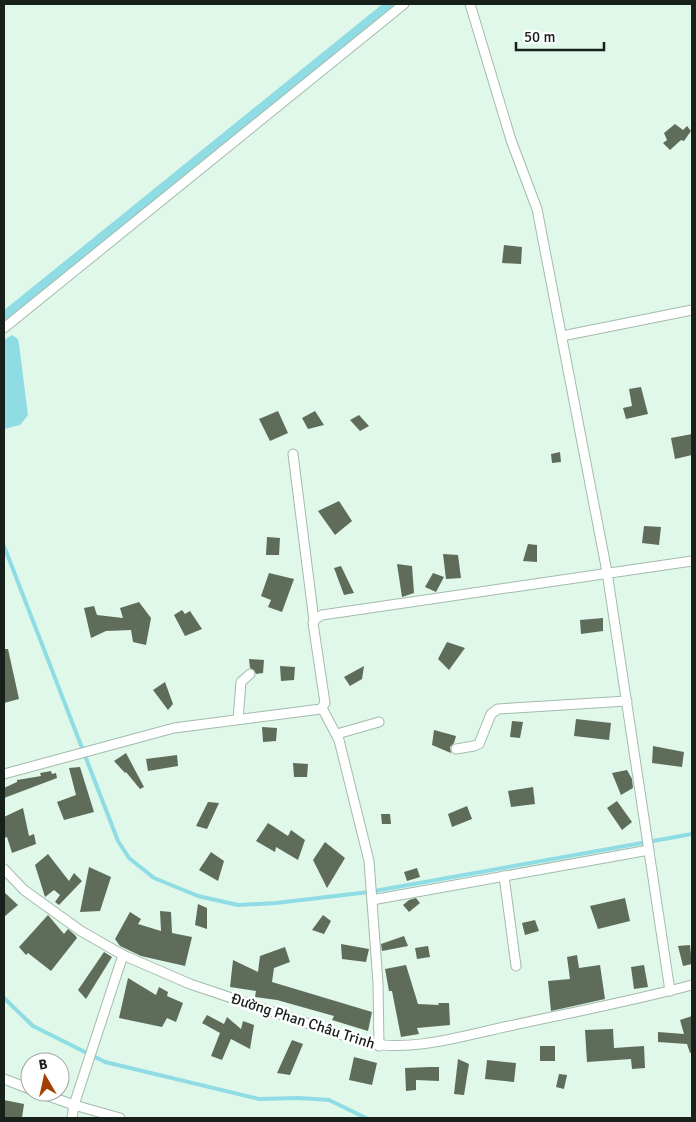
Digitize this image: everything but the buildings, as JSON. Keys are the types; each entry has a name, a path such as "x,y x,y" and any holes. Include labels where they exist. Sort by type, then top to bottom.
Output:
{"street":[{"path":"4,328 404,4"},
{"path":"470,4 511,140 537,209 607,572 670,991"},
{"path":"562,336 692,310"},
{"path":"293,454 325,703 322,708"},
{"path":"314,620 322,615 692,561"},
{"path":"238,719 241,682 250,674"},
{"path":"456,749 479,744 491,714 498,709 627,701"},
{"path":"4,774 174,728 322,708"},
{"path":"322,708 337,734 369,861 378,983 379,1046"},
{"path":"337,734 379,722"},
{"path":"372,898 504,876 648,845"},
{"name":"Đường Phan Châu Trinh","path":"4,869 24,890 82,931 123,956 190,984 379,1046 427,1043 692,985"},
{"path":"504,876 516,966"},
{"path":"72,1118 74,1105 123,956"},
{"path":"4,1078 20,1085"},
{"path":"65,1102 120,1118"}],"water":[{"path":"12,335 18,339 28,415 20,425 4,429 4,340"}],"waterway":[{"path":"4,318 392,4"},
{"path":"4,546 118,841 129,858 154,878 198,896 238,905 276,903 369,892 692,834"},
{"path":"4,998 33,1026 105,1062 259,1099 299,1098 329,1100 366,1118"}]}
